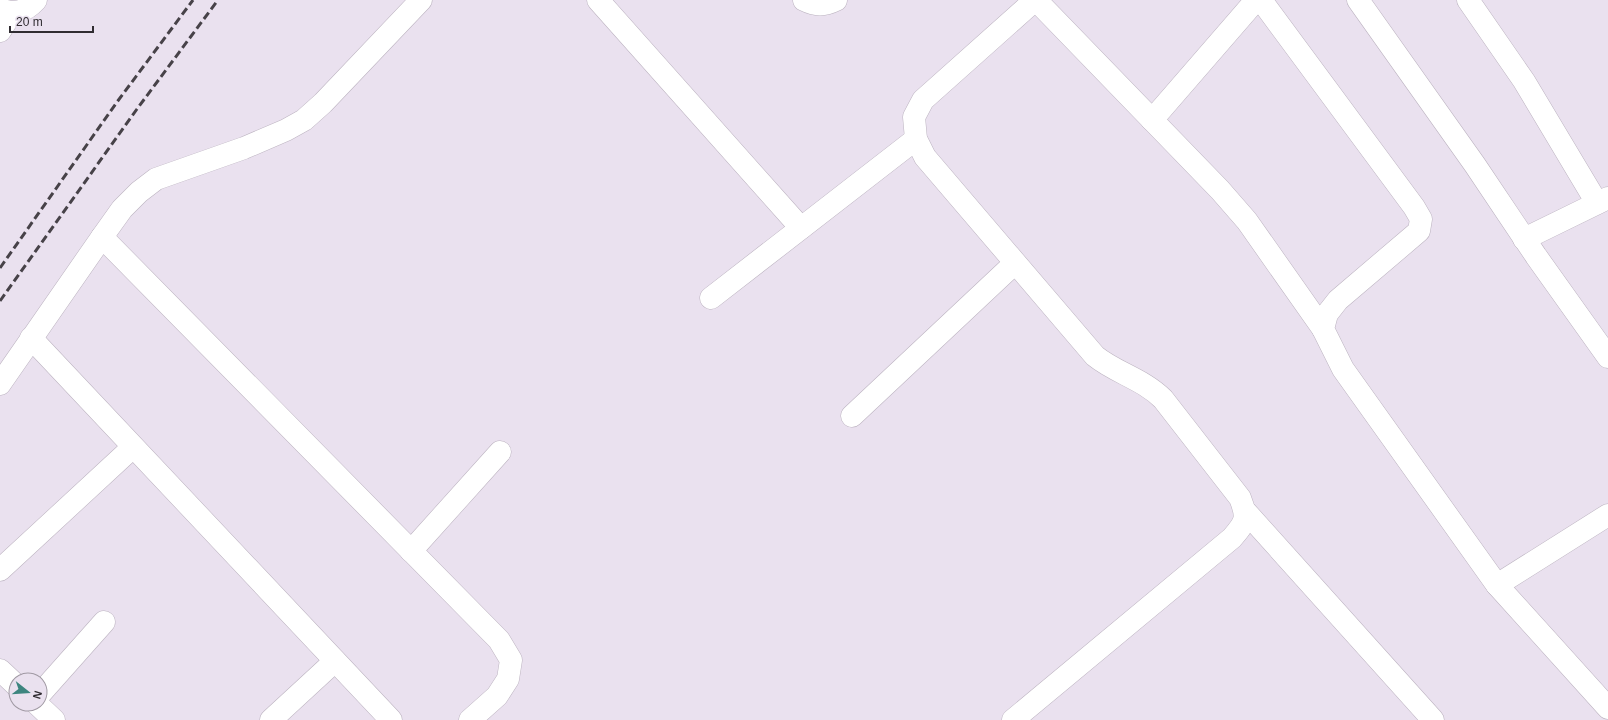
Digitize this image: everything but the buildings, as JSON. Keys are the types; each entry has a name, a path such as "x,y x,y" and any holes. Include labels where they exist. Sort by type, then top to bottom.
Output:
{"street":[{"path":"4,18 29,8 36,0"},
{"path":"0,384 122,209 139,192 156,179 244,148 286,130 304,120 324,103 421,0"},
{"path":"598,0 801,228"},
{"path":"804,0 813,4 827,4 836,0"},
{"path":"1433,720 1246,512 1240,498 1163,399 1153,389 1109,367 1095,356 925,157 916,139 914,117 923,100 1036,0 1220,190 1246,221 1322,329 1342,369 1497,585 1608,708"},
{"path":"1152,120 1256,0"},
{"path":"1261,0 1369,144 1421,219 1419,231 1338,300 1327,314 1322,329"},
{"path":"1358,0 1608,357"},
{"path":"1468,0 1524,81 1602,201 1524,239"},
{"path":"711,298 916,139"},
{"path":"102,237 499,640 511,660 508,679 497,696 470,720"},
{"path":"852,416 1016,263"},
{"path":"31,338 391,720"},
{"path":"0,570 133,447"},
{"path":"410,551 500,452"},
{"path":"1013,720 1232,538 1243,525 1246,512"},
{"path":"1497,585 1608,515"},
{"path":"48,685 104,622"},
{"path":"272,720 335,661"},
{"path":"0,670 8,678"},
{"path":"45,712 54,720"}],"railway":[{"path":"0,268 117,102 193,0"},
{"path":"0,301 137,109 218,0"}]}
